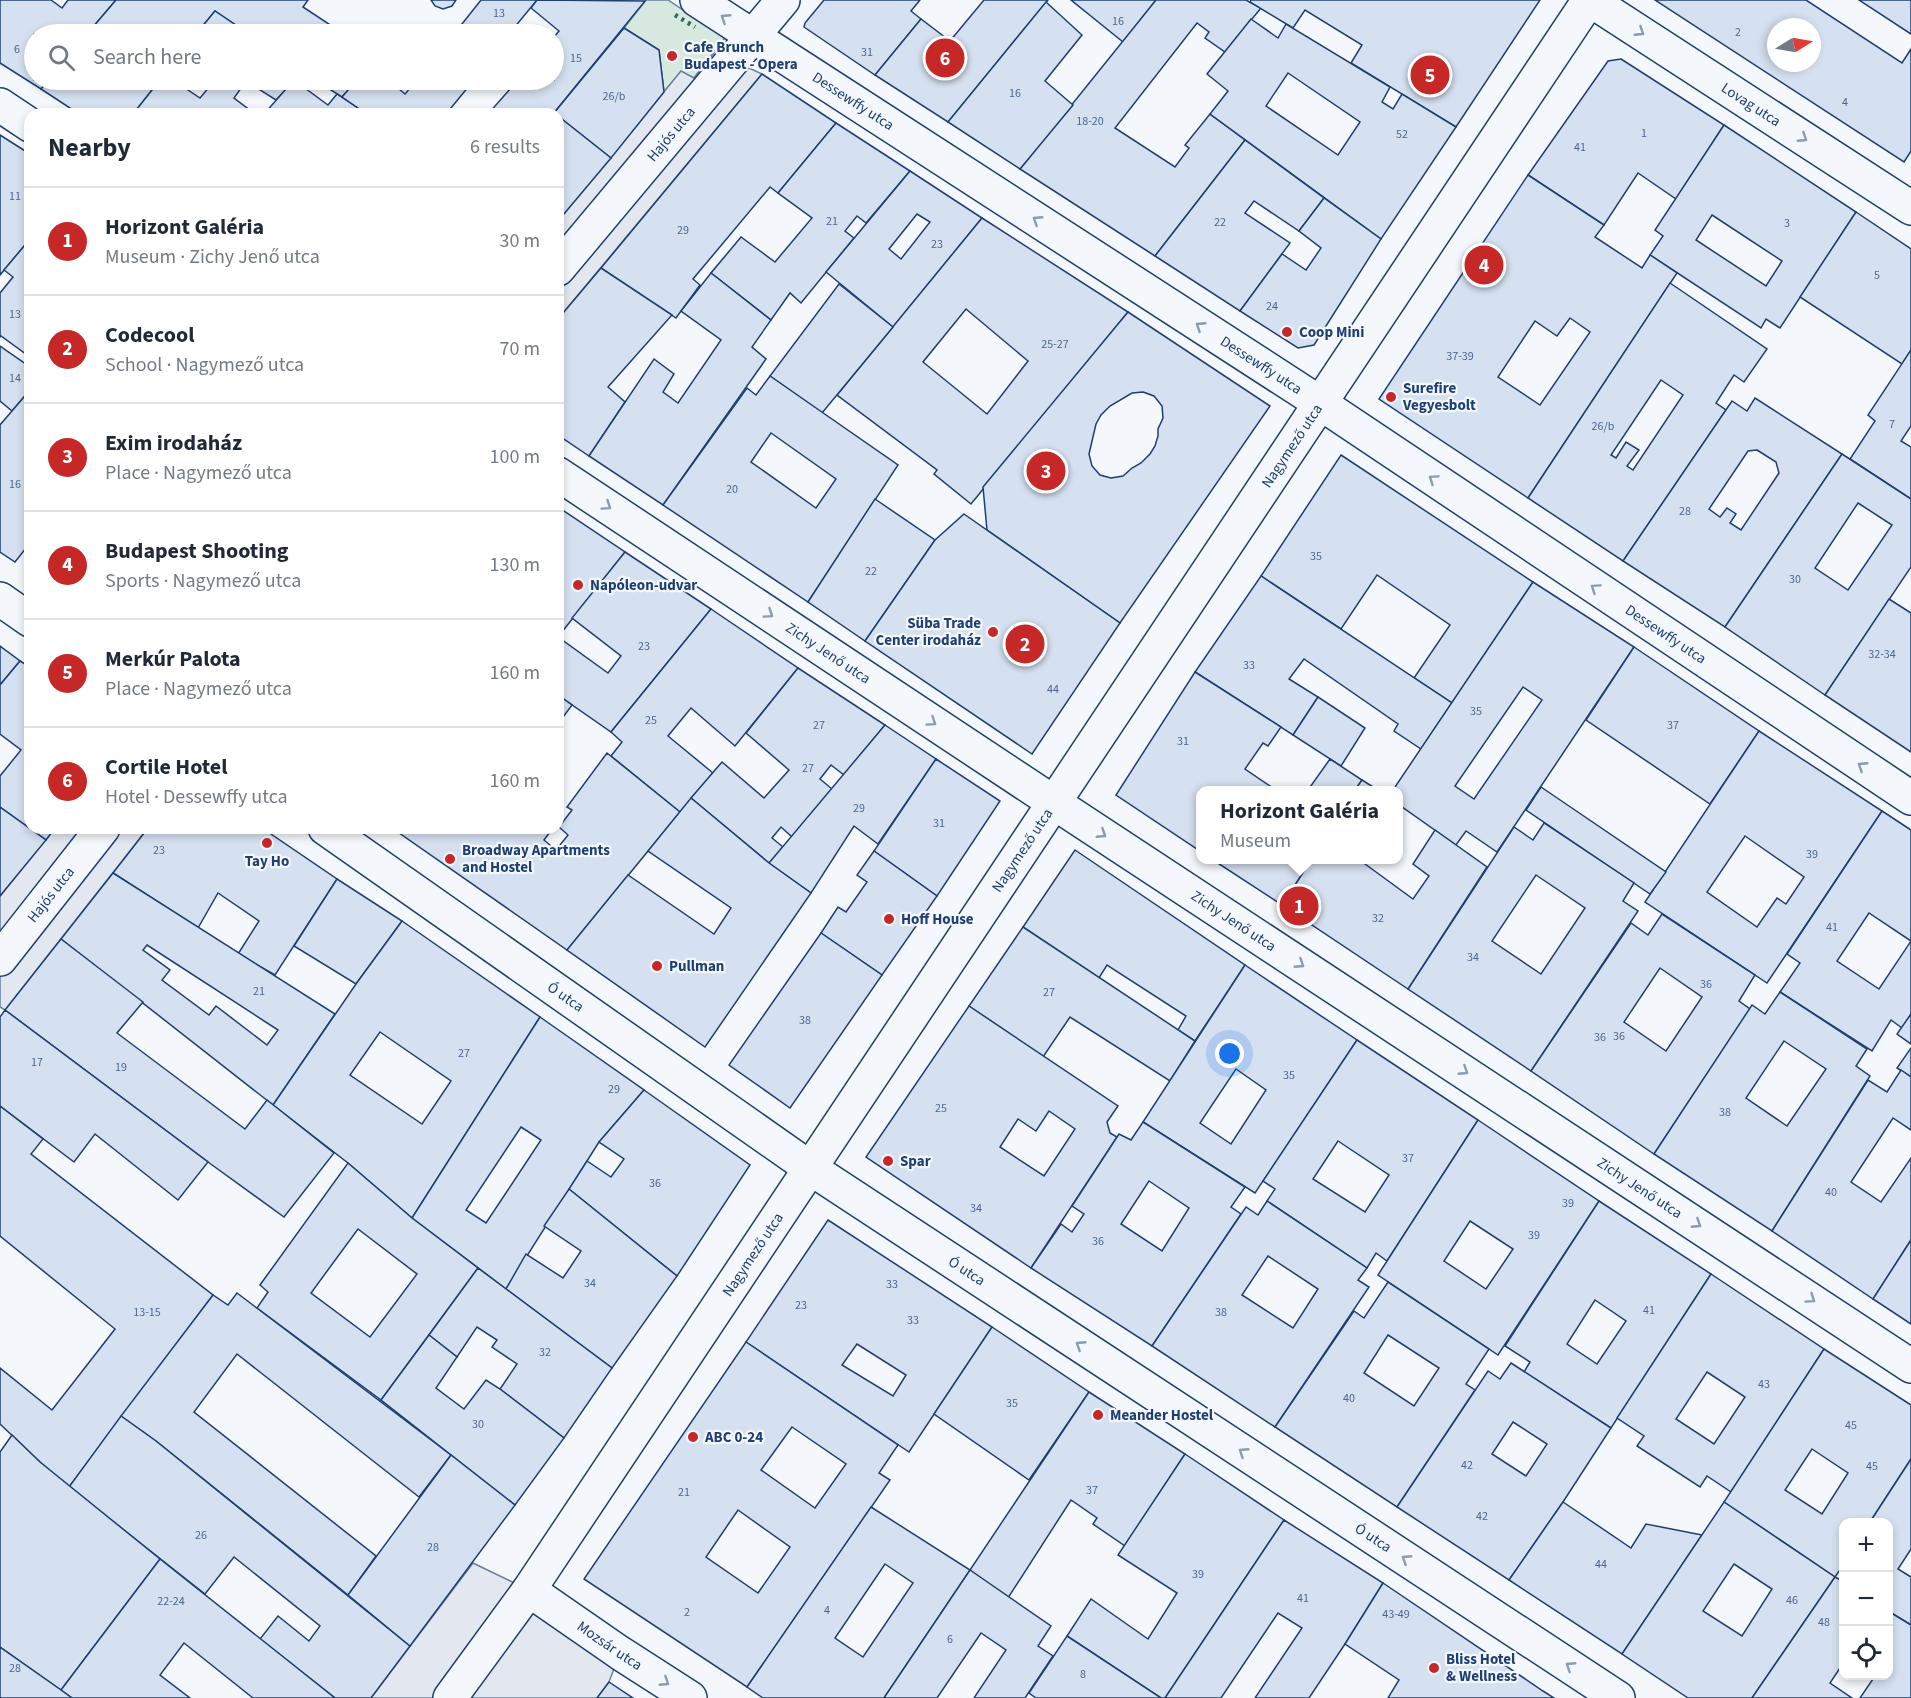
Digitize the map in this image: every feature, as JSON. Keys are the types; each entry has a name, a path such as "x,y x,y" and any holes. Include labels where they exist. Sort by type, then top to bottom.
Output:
{"street":[{"name":"Dessewffy utca","path":"697,0 1320,404 1911,798"},
{"name":"Hajós utca","path":"564,262 783,0"},
{"name":"Lovag utca","path":"1590,0 1911,208"},
{"name":"Nagymező utca","path":"450,1698 529,1590 1590,0"},
{"path":"0,105 24,121"},
{"name":"Zichy Jenő utca","path":"564,478 1911,1366"},
{"path":"0,599 24,616"},
{"name":"Hajós utca","path":"0,959 98,834"},
{"name":"Ó utca","path":"334,834 810,1168 1618,1698"},
{"name":"Mozsár utca","path":"529,1590 690,1698"}],"shaded area":[{"path":"646,0 668,0 725,38 694,78 681,72 664,92 659,50 624,28"},
{"path":"717,49 732,60 762,74 564,312 564,214 681,71 694,78"},
{"path":"50,834 143,834 5,1010 0,1007 0,896"},
{"path":"473,1563 529,1590 620,1653 609,1682 597,1698 371,1698"}],"building":[{"path":"0,0 51,0 62,8 68,0 116,0 96,24 24,24 24,78 0,63"},
{"path":"116,0 308,0 303,7 329,24 234,24 215,11 204,24 96,24"},
{"path":"431,0 456,0 452,6 443,9 435,6"},
{"path":"481,0 537,0 517,24 462,24"},
{"path":"537,0 645,1 558,108 493,108 509,90 564,90 564,24 550,24 531,8"},
{"path":"824,0 920,0 911,11 921,19 875,75 804,27"},
{"path":"984,0 1048,0 948,122 875,75 921,19 950,41"},
{"path":"1071,0 1156,0 1123,42"},
{"path":"1156,0 1246,0 1261,8 1225,52 1205,38 1209,32 1197,23 1115,128 1175,167 1189,148 1185,145 1210,114 1245,140 1155,256 1020,169"},
{"path":"1251,0 1540,0 1456,127 1351,63 1362,45 1305,10 1293,28 1250,2"},
{"path":"1655,0 1806,0 1902,63 1911,49 1911,151 1904,162"},
{"path":"1859,0 1911,0 1911,34"},
{"path":"1046,2 1082,35 1045,81 1073,105 1020,169 948,122"},
{"path":"215,11 234,24 204,24"},
{"path":"1251,19 1278,38 1286,24 1390,87 1382,102 1393,109 1402,94 1456,127 1381,239 1210,114 1228,91 1207,74","holes":["1288,73 1360,122 1338,155 1266,106"]},
{"path":"624,28 659,50 664,92 611,158 564,121 564,108 558,108"},
{"path":"1621,59 1724,125 1676,199 1638,173 1604,225 1528,175 1608,61"},
{"path":"762,74 836,123 778,193 770,187 693,279 700,285 676,318 601,268"},
{"path":"43,90 152,90 138,108 70,108"},
{"path":"152,90 188,90 200,98 207,90 240,90 234,98 247,108 138,108"},
{"path":"260,90 286,90 276,100"},
{"path":"285,90 308,90 328,105 337,94 358,108 269,108"},
{"path":"331,90 348,90 342,97"},
{"path":"348,90 400,90 405,94 408,90 466,90 451,108 358,108 342,97"},
{"path":"564,121 611,158 564,214"},
{"path":"836,123 910,171 866,223 857,216 845,231 854,238 801,303 790,293 771,320 711,273 741,237 775,262 812,218 778,193"},
{"path":"1724,125 1856,212 1780,328 1766,319 1761,328 1650,255 1663,236 1655,230","holes":["1712,215 1782,261 1766,286 1696,240"]},
{"path":"0,135 24,150 24,246 0,275"},
{"path":"1245,140 1324,198 1299,231 1254,201 1245,213 1290,243 1240,311 1155,256"},
{"path":"910,171 982,218 893,327 826,272","holes":["917,214 930,222 901,259 889,249"]},
{"path":"1528,175 1604,225 1595,237 1642,268 1650,255 1677,273 1528,498 1379,399","holes":["1570,318 1590,332 1540,405 1498,377 1535,321 1557,336"]},
{"path":"1324,198 1381,239 1314,345 1298,348 1240,311 1282,254 1306,270 1321,248 1299,231"},
{"path":"1856,212 1911,249 1911,350 1902,364 1800,297"},
{"path":"982,218 1128,312 971,504 934,474 937,470 837,395","holes":["966,309 1028,361 987,414 923,362"]},
{"path":"24,246 24,353 0,337 0,293 13,277 4,270"},
{"path":"601,268 672,315 608,387 625,402 589,456 564,439 564,312"},
{"path":"711,273 771,320 752,347 766,359 663,505 589,456 654,359 674,374 663,392 678,403 721,340 681,311"},
{"path":"1670,283 1767,349 1744,382 1734,375 1716,403 1726,410 1623,561 1528,498","holes":["1661,380 1683,395 1633,470 1627,466 1639,450 1626,442 1616,458 1611,455"]},
{"path":"839,284 893,327 822,413 770,376"},
{"path":"1128,312 1270,406 1120,623 987,530 983,487","holes":["1143,392 1154,396 1162,406 1163,418 1155,446 1150,454 1123,476 1111,478 1100,475 1092,466 1089,454 1096,424 1101,415 1110,406 1132,393"]},
{"path":"0,346 24,363 24,397 12,411 0,401"},
{"path":"1911,350 1911,426 1901,441 1911,447 1911,499 1850,459 1875,421 1868,415"},
{"path":"770,376 898,465 808,602 663,505 747,388 756,395","holes":["771,433 836,479 816,508 751,462"]},
{"path":"24,397 24,551 15,562 0,552 0,425"},
{"path":"1755,398 1842,454 1725,627 1623,561 1732,401 1747,411","holes":["1757,450 1776,462 1779,473 1741,530 1730,523 1736,514 1727,508 1720,517 1709,509 1748,451"]},
{"path":"1842,454 1911,499 1911,567 1825,695 1725,627","holes":["1858,503 1892,525 1848,590 1815,568"]},
{"path":"1341,455 1533,582 1452,703 1414,678 1450,625 1377,575 1341,629 1261,576"},
{"path":"875,499 935,540 865,641 808,602"},
{"name":"Napóleon-udvar","path":"564,511 625,552 564,629"},
{"name":"Süba Trade Center irodaház","path":"964,514 1120,623 1032,754 865,641 935,540"},
{"path":"625,552 711,609 611,732 564,699 564,641 608,673 621,656 572,618"},
{"path":"1261,576 1452,703 1421,749 1394,731 1398,724 1304,659 1289,679 1318,697 1293,735 1195,672"},
{"path":"1533,582 1634,647 1497,852 1466,831 1456,845 1403,808 1403,786 1396,786","holes":["1523,687 1542,700 1474,799 1455,786"]},
{"path":"1889,599 1911,613 1911,752 1825,695"},
{"path":"711,609 798,668 735,746 691,708 668,736 713,773 680,812 611,756 622,742 611,732"},
{"path":"0,646 20,661 0,685"},
{"path":"1634,647 1759,731 1710,804 1586,720"},
{"path":"20,661 24,663 24,824 0,807 0,776 21,750 0,734 0,685"},
{"path":"798,668 885,725 844,775 831,765 820,779 832,789 792,837 781,827 772,838 783,847 769,863 691,798 722,762 764,798 789,770 746,733"},
{"path":"1195,672 1281,727 1268,746 1263,743 1245,769 1270,786 1196,786 1196,848 1116,795"},
{"path":"1318,697 1365,728 1341,766 1293,735"},
{"path":"564,699 572,705 564,716"},
{"path":"885,725 936,759 878,844 854,826 811,893 769,863"},
{"path":"1759,731 1882,811 1767,983 1645,902","holes":["1745,836 1804,877 1786,904 1777,898 1757,927 1707,892"]},
{"path":"607,753 680,812 567,950 401,834 548,834 544,840 556,850 568,835 564,831 564,820 572,810 567,807"},
{"path":"936,759 1000,801 937,896 874,851"},
{"path":"1330,759 1362,780 1358,786 1311,786"},
{"path":"1362,780 1372,786 1358,786"},
{"path":"1541,787 1666,872 1650,894 1526,810"},
{"path":"691,798 769,863 811,893 705,1047 567,950 628,875 714,934 731,908 648,851"},
{"path":"0,807 24,824 24,834 38,834 46,840 0,896"},
{"path":"1882,811 1911,830 1911,941 1911,1014 1902,1028 1891,1020 1872,1051 1780,992 1800,963 1787,954","holes":["1869,913 1911,941 1879,989 1837,961"]},
{"path":"1544,823 1634,883 1623,901 1638,911 1531,1071 1408,989 1514,827 1533,840","holes":["1536,875 1585,908 1541,974 1492,941"]},
{"path":"1435,830 1487,867 1408,989 1282,905 1308,864 1365,864 1413,899 1429,876 1413,864"},
{"path":"38,834 50,834 46,840"},
{"path":"143,834 271,834 337,879 275,975 238,954 259,921 218,893 198,928 113,873"},
{"path":"1075,850 1245,965 1195,1041 1178,1030 1186,1016 1107,965 1099,978 1023,927"},
{"path":"874,851 937,896 882,975 821,933 838,907 846,912 867,882 857,875"},
{"path":"1219,864 1308,864 1282,905"},
{"path":"113,873 335,1014 273,1105 61,939","holes":["147,945 278,1030 267,1045 216,1006 209,1015 162,980 170,970 143,950"]},
{"path":"337,879 402,921 356,984 294,946"},
{"path":"1662,914 1755,975 1739,1001 1750,1009 1654,1154 1531,1071 1631,923 1648,935","holes":["1660,968 1702,997 1666,1051 1624,1022"]},
{"path":"402,921 540,1017 412,1218 348,1163 273,1105","holes":["380,1032 451,1081 422,1124 350,1075"]},
{"path":"1023,927 1195,1041 1170,1081 1070,1017 1043,1057 969,1006"},
{"path":"821,933 882,975 790,1108 729,1065"},
{"path":"61,939 143,1002 117,1033 245,1129 267,1100 334,1153 284,1217 5,1010"},
{"path":"1245,965 1357,1040 1255,1193 1143,1122","holes":["1236,1069 1266,1090 1231,1144 1200,1123"]},
{"path":"1780,992 1867,1049 1856,1066 1870,1076 1772,1231 1654,1154 1752,1005 1765,1014","holes":["1784,1041 1826,1069 1787,1126 1746,1098"]},
{"path":"969,1006 1118,1106 1107,1122 1110,1133 1117,1137 1031,1268 866,1157","holes":["1049,1111 1075,1129 1044,1176 1000,1147 1018,1119 1036,1131"]},
{"path":"5,1010 208,1162 178,1200 95,1134 74,1162 0,1106 0,1017"},
{"path":"1911,1014 1911,1044 1897,1034"},
{"path":"540,1017 644,1090 599,1142 506,1289 412,1218","holes":["521,1127 541,1140 486,1223 466,1210"]},
{"path":"1357,1040 1478,1120 1387,1261 1376,1253 1367,1268 1267,1201 1275,1189 1263,1181","holes":["1338,1141 1389,1175 1365,1212 1313,1179"]},
{"path":"1911,1048 1911,1077 1897,1068"},
{"path":"1901,1070 1911,1077 1911,1130 1893,1118 1851,1182 1881,1202 1911,1158 1911,1240 1873,1299 1772,1231 1868,1080 1887,1092"},
{"path":"644,1090 750,1165 677,1276 569,1189 587,1161 611,1177 624,1159 599,1142"},
{"path":"0,1106 43,1139 31,1154 213,1295 69,1487 0,1424 0,1368 52,1410 115,1329 0,1236"},
{"path":"1478,1120 1599,1201 1498,1355 1378,1275","holes":["1470,1221 1513,1249 1486,1289 1444,1261"]},
{"path":"1143,1122 1245,1187 1231,1207 1241,1214 1152,1346 1031,1268 1061,1224 1072,1232 1084,1214 1072,1206 1119,1134 1131,1140","holes":["1149,1181 1189,1208 1162,1251 1121,1224"]},
{"path":"348,1163 412,1218 478,1268 381,1400 257,1308 268,1292 260,1285","holes":["358,1229 417,1274 370,1337 311,1293"]},
{"path":"569,1189 677,1276 612,1368 506,1289 526,1254 563,1278 581,1251 544,1226"},
{"path":"1267,1201 1367,1268 1358,1280 1369,1287 1275,1427 1152,1346 1246,1207 1258,1215","holes":["1268,1256 1318,1289 1293,1328 1242,1295"]},
{"path":"1599,1201 1711,1274 1611,1428 1524,1372 1530,1362 1505,1346","holes":["1595,1300 1626,1321 1597,1364 1567,1344"]},
{"path":"828,1220 992,1327 909,1452 746,1342","holes":["857,1344 906,1375 893,1396 842,1365"]},
{"path":"1911,1240 1911,1324 1873,1299"},
{"path":"478,1268 612,1368 564,1438 500,1389 517,1364 492,1347 497,1340 477,1327 457,1357 429,1335"},
{"path":"1711,1274 1824,1349 1731,1492 1707,1476 1700,1487 1637,1446 1644,1436 1617,1418","holes":["1707,1372 1745,1397 1714,1444 1676,1419"]},
{"path":"1388,1282 1489,1349 1466,1384 1475,1390 1397,1507 1275,1427 1354,1311 1364,1318","holes":["1388,1335 1439,1368 1414,1406 1364,1373"]},
{"path":"237,1293 451,1455 419,1497 237,1354 194,1412 376,1556 348,1595 156,1441 121,1416 213,1295 228,1305"},
{"path":"992,1327 1089,1392 1029,1480 934,1414"},
{"path":"429,1335 457,1357 436,1388 464,1409 486,1380 564,1438 515,1505 381,1400"},
{"path":"746,1342 898,1445 879,1473 890,1480 747,1687 584,1579","holes":["792,1427 846,1464 815,1508 761,1470","738,1510 790,1547 758,1593 706,1557"]},
{"path":"1824,1349 1911,1405 1911,1459 1873,1518 1839,1518 1839,1571 1835,1577 1724,1502","holes":["1812,1449 1848,1473 1822,1514 1785,1490"]},
{"path":"1511,1363 1611,1428 1509,1580 1397,1507 1488,1371 1500,1379","holes":["1513,1422 1547,1444 1526,1476 1492,1454"]},
{"path":"1089,1392 1185,1454 1125,1546 1093,1524 1097,1518 1071,1500 1008,1598 970,1570"},
{"path":"121,1416 156,1441 410,1646 371,1698 335,1698 260,1639 278,1616 309,1641 320,1626 234,1557 205,1594 69,1487"},
{"path":"12,1435 40,1462 160,1559 61,1690 0,1647 0,1452"},
{"path":"1185,1454 1284,1520 1165,1698 1161,1698 1067,1636 1091,1599 1148,1639 1177,1593 1118,1555"},
{"path":"451,1455 515,1505 410,1646 348,1595"},
{"path":"1911,1459 1911,1549 1898,1569 1911,1577 1911,1625 1893,1614 1893,1518 1873,1518"},
{"path":"1563,1502 1631,1548 1646,1524 1702,1535 1622,1654 1509,1580"},
{"path":"1724,1502 1835,1577 1752,1698 1688,1698 1622,1654","holes":["1734,1564 1772,1589 1742,1636 1703,1611"]},
{"path":"871,1507 970,1570 884,1698 763,1698 747,1687","holes":["885,1564 913,1583 863,1657 835,1638"]},
{"path":"1284,1520 1383,1583 1309,1698 1255,1698 1302,1628 1278,1613 1221,1698 1165,1698"},
{"path":"160,1559 335,1698 253,1698 184,1643 160,1675 190,1698 72,1698 61,1690"},
{"path":"970,1570 1051,1626 1038,1646 1053,1656 1025,1698 974,1698 1006,1650 981,1633 937,1698 884,1698"},
{"path":"1835,1577 1839,1579 1839,1670 1830,1683 1852,1698 1752,1698"},
{"path":"1383,1583 1554,1698 1388,1698 1399,1680 1345,1644"},
{"path":"1893,1614 1911,1625 1911,1698 1860,1698 1872,1680 1893,1680"},
{"path":"1067,1636 1161,1698 1036,1698 1029,1693"},
{"path":"0,1647 61,1690 72,1698 0,1698"},
{"path":"609,1682 633,1698 597,1698"}],"hedge":[{"path":"675,15 695,27"}],"place":[{"name":"Cafe Brunch Budapest - Opera","path":"672,56"},
{"name":"Cortile Hotel","path":"945,58"},
{"name":"Merkúr Palota","path":"1430,75"},
{"name":"Budapest Shooting","path":"1484,265"},
{"name":"Coop Mini","path":"1287,332"},
{"name":"Surefire Vegyesbolt","path":"1391,397"},
{"name":"Exim irodaház","path":"1046,471"},
{"name":"Napóleon-udvar","path":"578,585"},
{"name":"Süba Trade Center irodaház","path":"993,632"},
{"name":"Codecool","path":"1025,644"},
{"name":"Tay Ho","path":"267,843"},
{"name":"Broadway Apartments and Hostel","path":"450,859"},
{"name":"Horizont Galéria","path":"1299,906"},
{"name":"Hoff House","path":"889,919"},
{"name":"Pullman","path":"657,966"},
{"name":"Spar","path":"888,1161"},
{"name":"Meander Hostel","path":"1098,1415"},
{"name":"ABC 0-24","path":"693,1437"},
{"name":"Bliss Hotel & Wellness","path":"1434,1668"}]}
